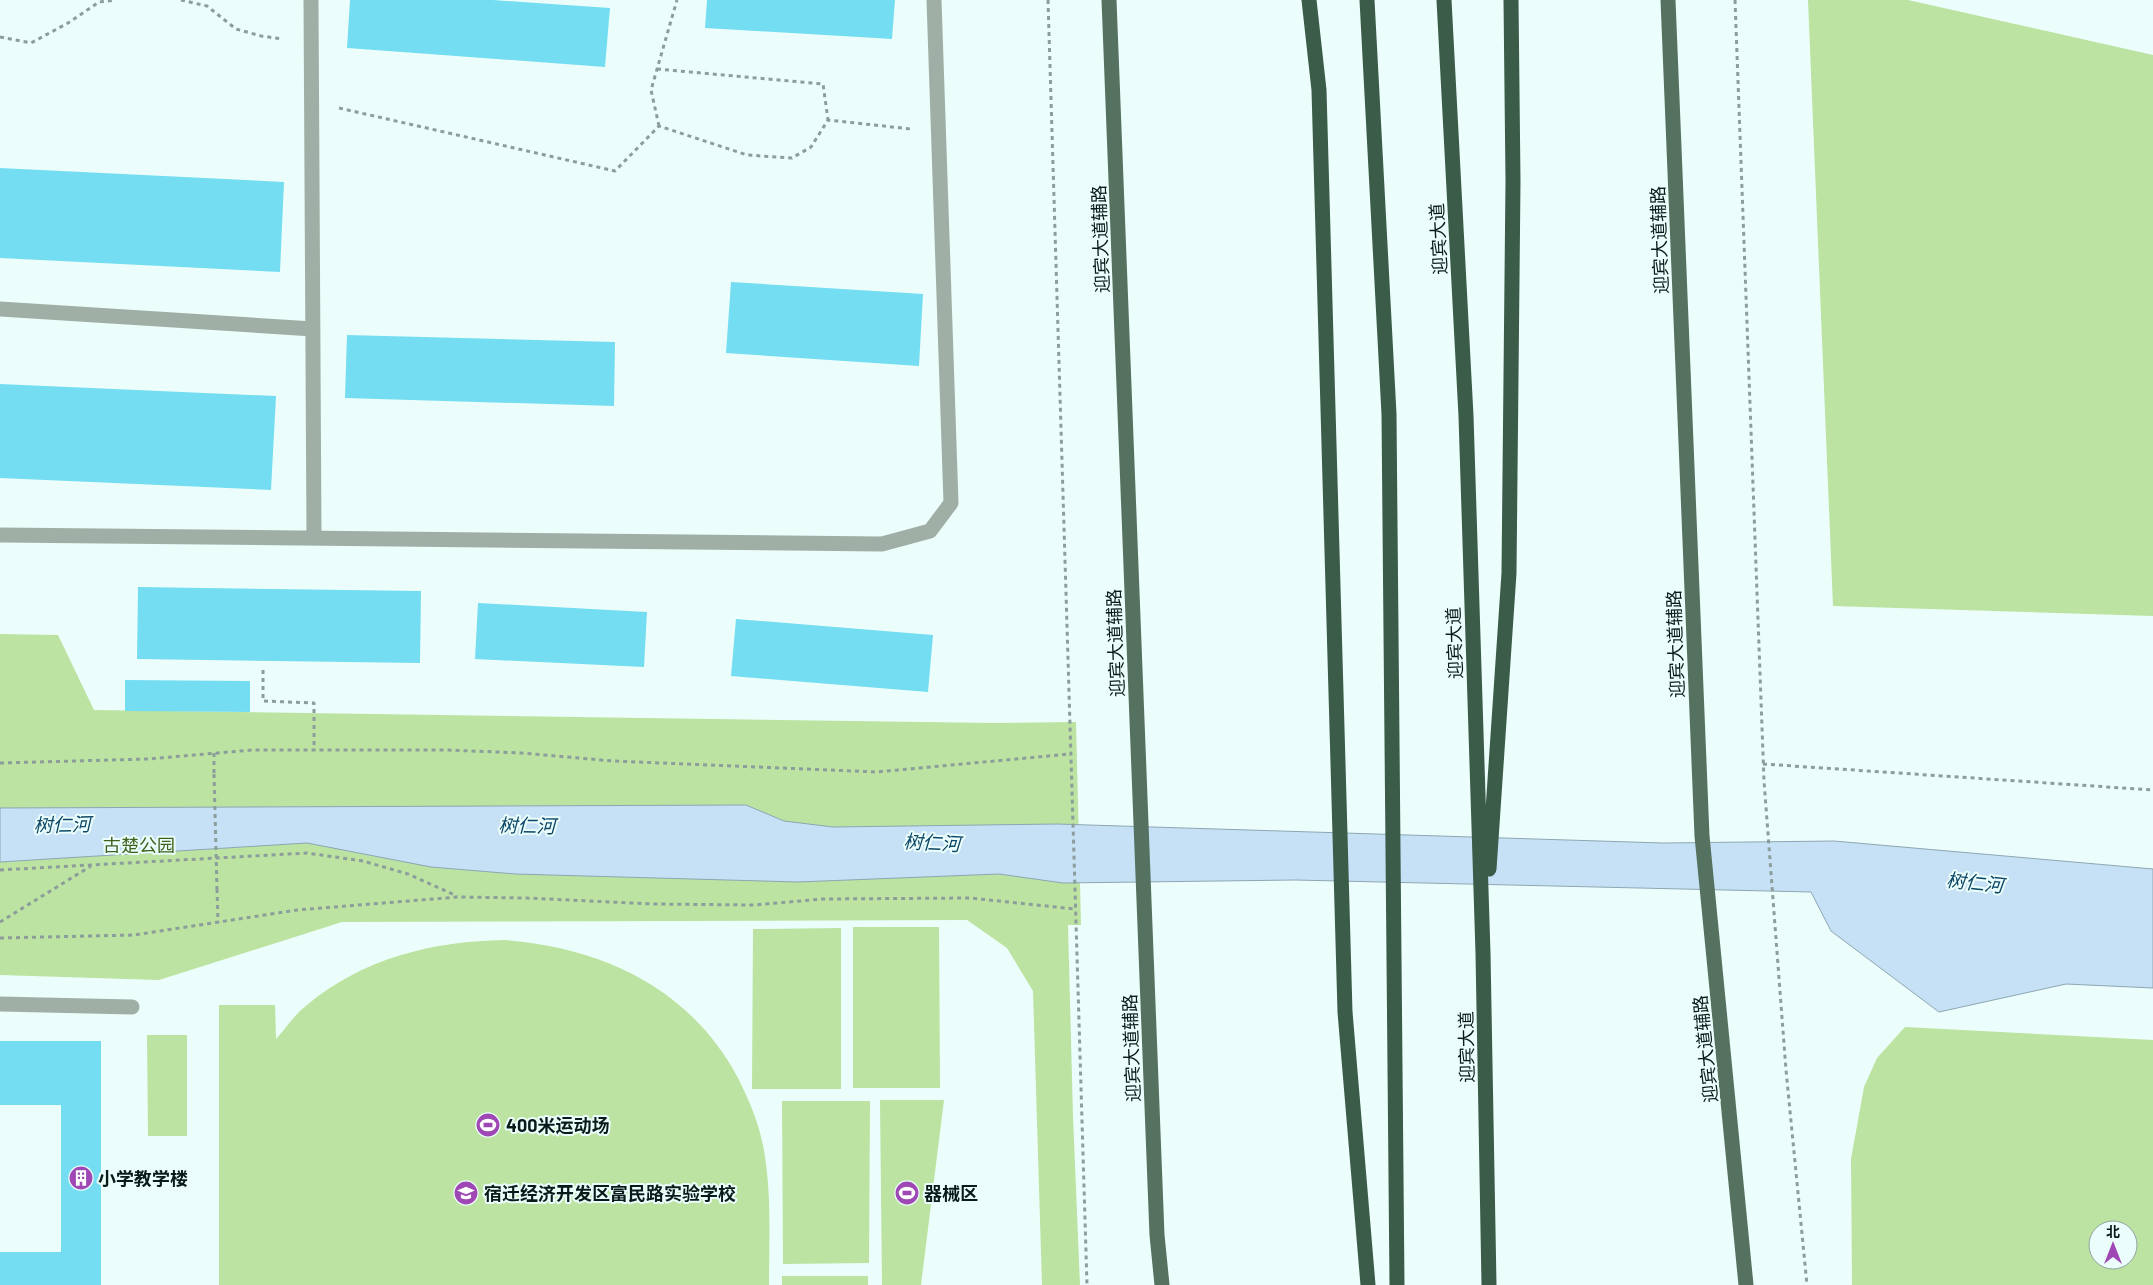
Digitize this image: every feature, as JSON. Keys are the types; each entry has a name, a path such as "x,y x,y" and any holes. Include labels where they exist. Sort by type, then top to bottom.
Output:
{"highway":[{"path":"1309,0 1319,90 1345,1012 1368,1285"},
{"path":"1367,0 1389,414 1397,1285"},
{"name":"迎宾大道","path":"1444,0 1466,416 1484,953 1489,1285"},
{"path":"1484,953 1509,574 1513,181 1511,0"}],"main road":[{"name":"迎宾大道辅路","path":"1110,0 1157,1235 1162,1285"},
{"name":"迎宾大道辅路","path":"1668,0 1702,836 1746,1285"}],"lane":[{"path":"311,0 314,538"},
{"path":"0,535 882,544 930,531 951,503 934,0"},
{"path":"0,309 313,329"},
{"path":"0,1004 132,1007"}],"path":[{"path":"0,37 31,43 68,23 99,2 115,0"},
{"path":"181,0 207,6 236,29 261,36 311,42"},
{"path":"659,126 651,90 677,0"},
{"path":"1048,0 1087,1285"},
{"path":"1735,0 1764,764 1786,1070 1807,1285"},
{"path":"657,69 823,84 828,120 811,147 792,158 747,155 659,126"},
{"path":"312,101 615,170 659,126"},
{"path":"828,120 939,132"},
{"path":"263,670 263,701 314,703 314,750"},
{"path":"0,763 148,759 252,750 466,750 613,761 876,772 1070,754"},
{"path":"214,753 218,922"},
{"path":"1764,764 2153,790"},
{"path":"0,870 307,853 363,861 399,871 458,897"},
{"path":"0,922 92,865"},
{"path":"0,938 134,935 297,910 458,897 653,904 754,905 823,899 970,898 1075,909"}],"green space":[{"path":"1808,0 1908,0 2153,55 2153,616 1833,606"},
{"name":"古楚公园","path":"0,634 58,635 94,710 994,723 1076,722 1081,925 1068,925 1080,1285 1042,1285 1033,991 1007,948 967,920 342,922 159,980 0,975"},
{"path":"853,927 939,927 940,1088 853,1088"},
{"path":"841,928 841,1089 752,1089 753,929"},
{"name":"400米运动场","path":"505,940 576,952 609,963 640,978 669,997 695,1020 718,1047 746,1094 756,1119 763,1145 769,1197 769,1285 219,1285 219,1005 275,1005 276,1039 307,1005 352,975 376,964 400,955 452,944"},
{"path":"1905,1027 2153,1040 2153,1285 1852,1285 1851,1159 1864,1087 1877,1058"},
{"path":"147,1035 187,1035 187,1136 148,1136"},
{"name":"器械区","path":"880,1100 944,1100 921,1285 882,1285"},
{"path":"782,1101 870,1101 869,1263 783,1264"},
{"path":"782,1276 868,1276 868,1285 782,1285"}],"water":[{"name":"树仁河","path":"746,805 784,821 833,827 1057,824 1663,843 1834,841 2153,869 2153,988 2066,984 1939,1012 1831,931 1811,892 1295,880 1063,883 999,874 798,882 515,874 431,867 307,843 0,862 0,808"}],"building":[{"path":"350,0 493,0 610,8 605,67 347,48"},
{"path":"707,0 895,0 892,39 705,28"},
{"path":"0,168 284,182 280,272 0,258"},
{"path":"731,282 923,294 919,366 726,353"},
{"path":"347,335 615,342 614,406 345,398"},
{"path":"0,384 276,396 271,490 0,478"},
{"path":"138,587 421,591 420,663 137,659"},
{"path":"478,603 647,612 644,667 475,659"},
{"path":"736,619 933,635 928,692 731,676"},
{"path":"125,680 250,681 250,712 125,711"},
{"name":"小学教学楼","path":"0,1041 101,1041 101,1285 0,1285 0,1252 61,1252 61,1105 0,1105"}],"place":[{"name":"400米运动场","path":"488,1125"},
{"name":"小学教学楼","path":"81,1178"},
{"name":"宿迁经济开发区富民路实验学校","path":"466,1193"},
{"name":"器械区","path":"907,1193"}]}
